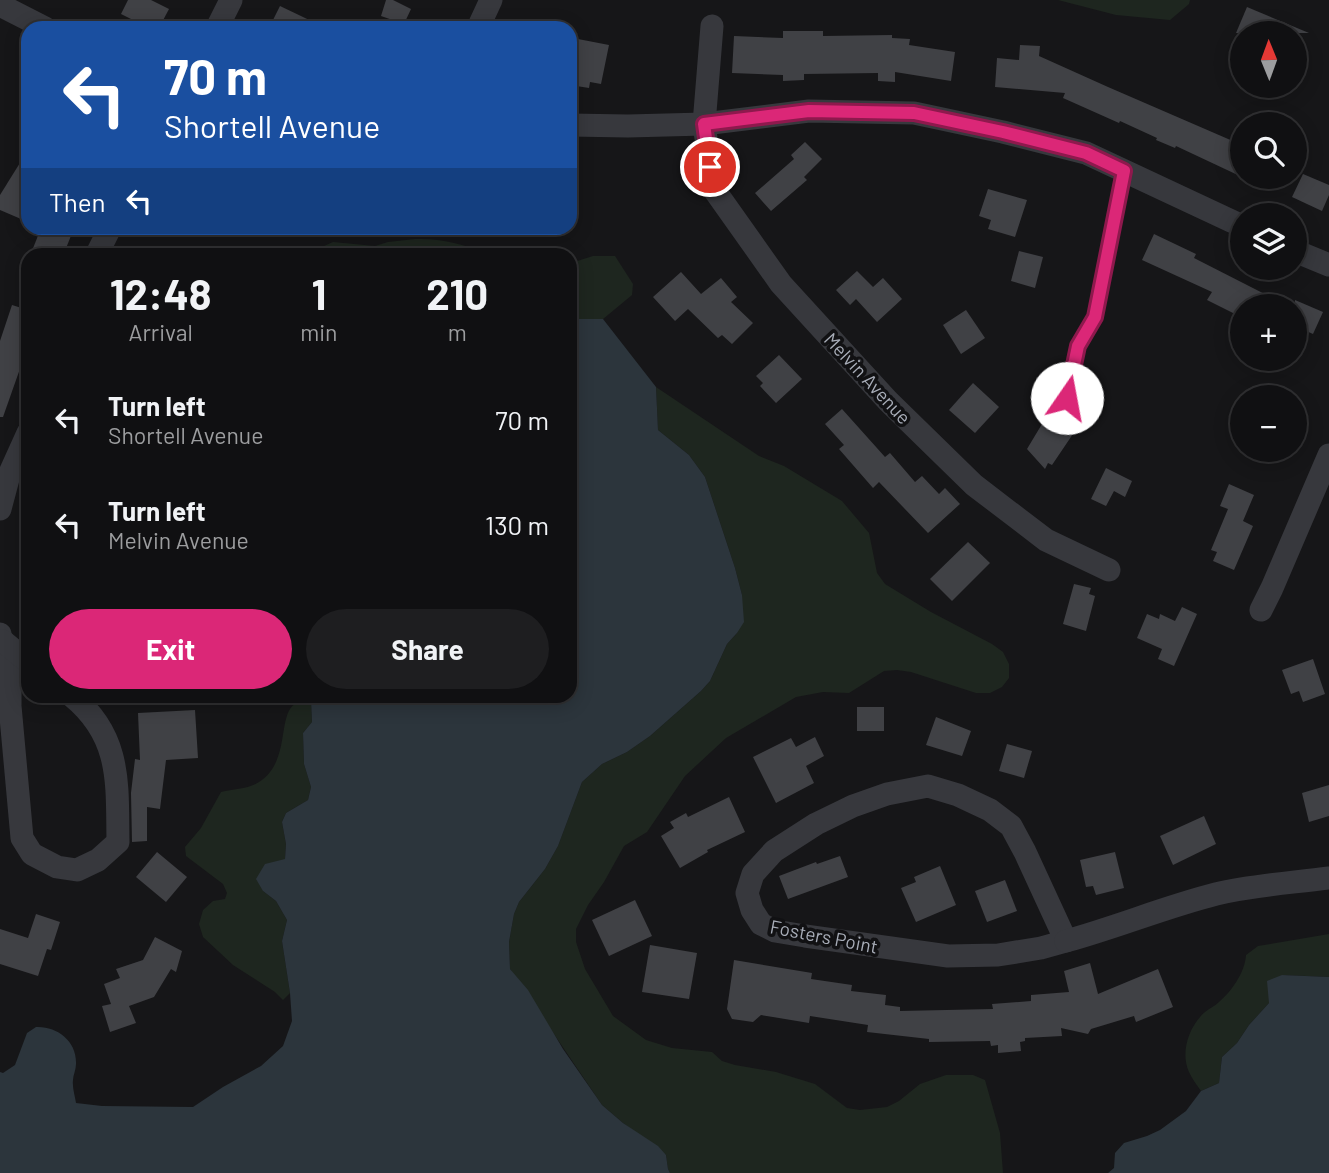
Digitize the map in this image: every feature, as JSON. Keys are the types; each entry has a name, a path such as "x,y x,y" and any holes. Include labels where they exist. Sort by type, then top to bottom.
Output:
{"street":[{"path":"220,21 231,0"},
{"path":"481,21 491,0"},
{"path":"0,5 31,21"},
{"name":"Melvin Avenue","path":"712,26 704,124 713,188 781,284 888,401 974,485 1046,540 1109,570"},
{"path":"577,125 704,124 809,111 914,113 1086,153 1230,220"},
{"path":"1307,256 1329,265"},
{"path":"0,509 9,475 21,448"},
{"path":"1261,610 1329,455"},
{"path":"1,638 21,656"},
{"path":"1,638 9,677 22,838 32,854 57,867 78,870 98,860 118,842 115,768 103,731 78,703"},
{"name":"Fosters Point","path":"1066,941 1011,826 990,810 958,795 928,786 887,794 853,806 816,824 774,851 753,874 747,892 751,909 761,924 775,931 843,943 948,956 998,955 1041,948 1104,931 1217,894 1329,878"}],"lane":[{"path":"1067,398 1078,346 1095,317 1124,171"}],"shaded area":[{"path":"1058,0 1190,0 1189,4 1170,20 1116,15"},
{"path":"425,239 472,248 322,248 333,242 375,246 388,242"},
{"path":"593,256 615,256 633,284 632,295 603,319 577,320 577,261"},
{"path":"577,319 603,319 656,387 658,430 689,455 705,477 735,568 742,595 744,622 727,644 710,681 701,691 650,736 627,752 602,764 582,782 558,846 545,869 519,902 514,914 509,942 510,969 528,990 563,1049 602,1105 623,1123 658,1146 666,1155 670,1173 0,1173 0,1072 3,1073 15,1065 27,1033 36,1027 58,1032 73,1048 76,1064 73,1086 76,1103 102,1106 193,1107 261,1066 283,1046 292,1021 282,941 287,920 276,901 263,891 256,879 265,864 285,859 286,844 282,822 286,813 308,800 311,787 304,764 303,733 312,722 311,703 577,703"},
{"path":"656,387 759,456 784,466 842,501 869,533 877,573 885,584 1003,652 1009,664 1009,678 1002,687 990,693 976,693 911,672 884,671 849,693 823,692 796,697 726,738 685,776 647,832 624,846 576,929 576,942 585,969 613,1016 646,1040 672,1048 712,1052 722,1061 776,1072 815,1084 847,1108 860,1110 887,1107 920,1084 946,1075 973,1075 985,1080 1000,1133 1003,1173 670,1173 666,1155 602,1105 510,969 509,942 514,914 519,902 545,869 558,846 582,782 602,764 627,752 650,736 701,691 710,681 727,644 737,633 742,595 735,568 705,477 689,455 658,430"},
{"path":"311,703 312,722 303,733 304,764 311,787 308,800 286,813 282,822 286,844 285,859 263,891 276,901 287,920 282,941 290,993 283,1000 233,965 203,937 199,924 203,910 213,901 225,899 227,893 223,884 186,856 185,847 201,828 221,792 250,786 269,773 280,751 286,718 295,704"},
{"path":"1329,934 1329,977 1282,975 1269,1003 1237,1043 1222,1057 1219,1083 1201,1091 1186,1064 1188,1040 1199,1018 1233,987 1243,968 1246,955 1258,946"},
{"path":"1282,975 1329,977 1329,1173 1108,1173 1114,1168 1115,1153 1124,1143 1160,1130 1186,1111 1201,1091 1219,1083 1222,1057 1237,1043 1269,1003 1267,981"}],"building":[{"path":"128,0 151,0 169,9 163,21 135,21 121,14"},
{"path":"386,0 393,0 411,9 405,21 381,16"},
{"path":"280,6 311,21 272,21"},
{"path":"1247,7 1280,21 1241,21"},
{"path":"783,31 823,31 823,36 892,35 892,38 910,39 909,45 955,52 951,81 895,72 895,82 878,81 878,73 804,74 804,80 783,81 783,75 732,73 734,36 783,38"},
{"path":"578,39 609,45 601,84 590,82 589,88 577,86"},
{"path":"1020,45 1040,46 1039,56 1230,140 1230,171 1063,98 1065,93 995,87 997,58 1019,60"},
{"path":"805,142 822,159 804,177 807,180 771,211 755,193 794,159 791,155"},
{"path":"21,161 21,219 0,210 0,195"},
{"path":"1307,176 1329,185 1329,195 1322,211 1292,197 1296,189 1307,189"},
{"path":"988,189 1027,200 1015,237 988,229 991,220 979,216"},
{"path":"1154,234 1196,254 1194,258 1230,276 1230,280 1237,280 1264,294 1230,294 1230,312 1207,300 1212,292 1142,260"},
{"path":"38,235 71,235 66,248 33,248"},
{"path":"1019,251 1043,257 1035,288 1011,281"},
{"path":"857,271 873,287 883,278 902,299 877,322 856,299 850,305 836,290"},
{"path":"681,272 701,294 721,278 737,297 731,302 753,323 732,344 722,335 718,338 688,309 675,321 653,297"},
{"path":"12,305 21,308 21,366 3,417 0,417 0,341"},
{"path":"1307,305 1323,312 1313,334 1307,331"},
{"path":"966,310 985,338 961,354 943,325"},
{"path":"779,355 802,379 776,403 760,386 763,383 756,376"},
{"path":"1042,373 1061,385 1050,403 1031,390"},
{"path":"973,383 999,407 975,433 949,410"},
{"path":"842,409 885,457 890,453 915,482 922,476 939,494 945,488 960,504 928,533 879,482 873,488 839,449 844,445 825,424"},
{"path":"1048,414 1075,431 1052,465 1048,463 1045,469 1027,449"},
{"path":"1106,468 1132,481 1125,497 1114,491 1106,506 1091,499"},
{"path":"1229,484 1254,495 1243,521 1253,526 1234,570 1213,561 1217,552 1211,550 1228,509 1220,506"},
{"path":"968,542 990,563 952,601 930,579"},
{"path":"1074,584 1091,588 1089,594 1095,596 1086,631 1063,624"},
{"path":"1182,607 1197,614 1174,666 1158,659 1162,649 1137,638 1147,614 1159,619 1160,614 1175,621"},
{"path":"1313,659 1325,694 1303,702 1299,691 1291,694 1282,670"},
{"path":"857,707 884,707 884,731 857,731"},
{"path":"195,710 198,758 166,760 160,809 147,807 147,841 132,842 131,793 135,759 140,760 138,713"},
{"path":"936,717 971,731 962,756 926,745"},
{"path":"815,737 824,756 806,766 814,783 776,803 753,757 791,738 796,747"},
{"path":"1007,744 1032,751 1024,778 999,771"},
{"path":"1329,785 1329,816 1309,822 1302,793"},
{"path":"729,797 745,832 707,850 708,852 680,868 661,836 674,828 670,822 686,813 688,817"},
{"path":"1204,816 1216,844 1173,865 1160,836"},
{"path":"157,852 187,877 166,902 136,877"},
{"path":"1115,852 1124,888 1096,895 1093,886 1086,887 1080,860"},
{"path":"840,856 848,877 788,899 779,876"},
{"path":"940,866 956,905 916,922 901,888 916,882 914,877"},
{"path":"1005,880 1017,911 987,922 975,891"},
{"path":"635,900 652,936 609,956 592,920"},
{"path":"36,914 60,922 51,950 47,949 38,976 0,964 0,929 28,938"},
{"path":"155,937 182,951 176,972 171,969 154,997 129,1006 136,1023 110,1032 102,1006 111,1004 104,984 120,978 116,969 143,960"},
{"path":"650,945 697,953 689,999 642,992"},
{"path":"734,960 812,973 811,979 852,985 851,991 886,995 885,1005 900,1007 900,1011 993,1009 992,1004 1031,1001 1031,995 1069,992 1064,971 1090,963 1098,994 1158,969 1173,1007 1136,1022 1134,1016 1091,1029 1088,1034 1061,1028 1062,1036 1025,1038 1025,1041 1020,1042 1021,1051 998,1053 998,1045 991,1046 990,1041 929,1042 929,1039 867,1032 868,1025 810,1016 809,1023 761,1015 753,1022 732,1019 727,1009"}],"route":[{"path":"710,167 704,124 809,111 914,113 1086,153 1124,171 1095,317 1078,346 1067,398"}]}
